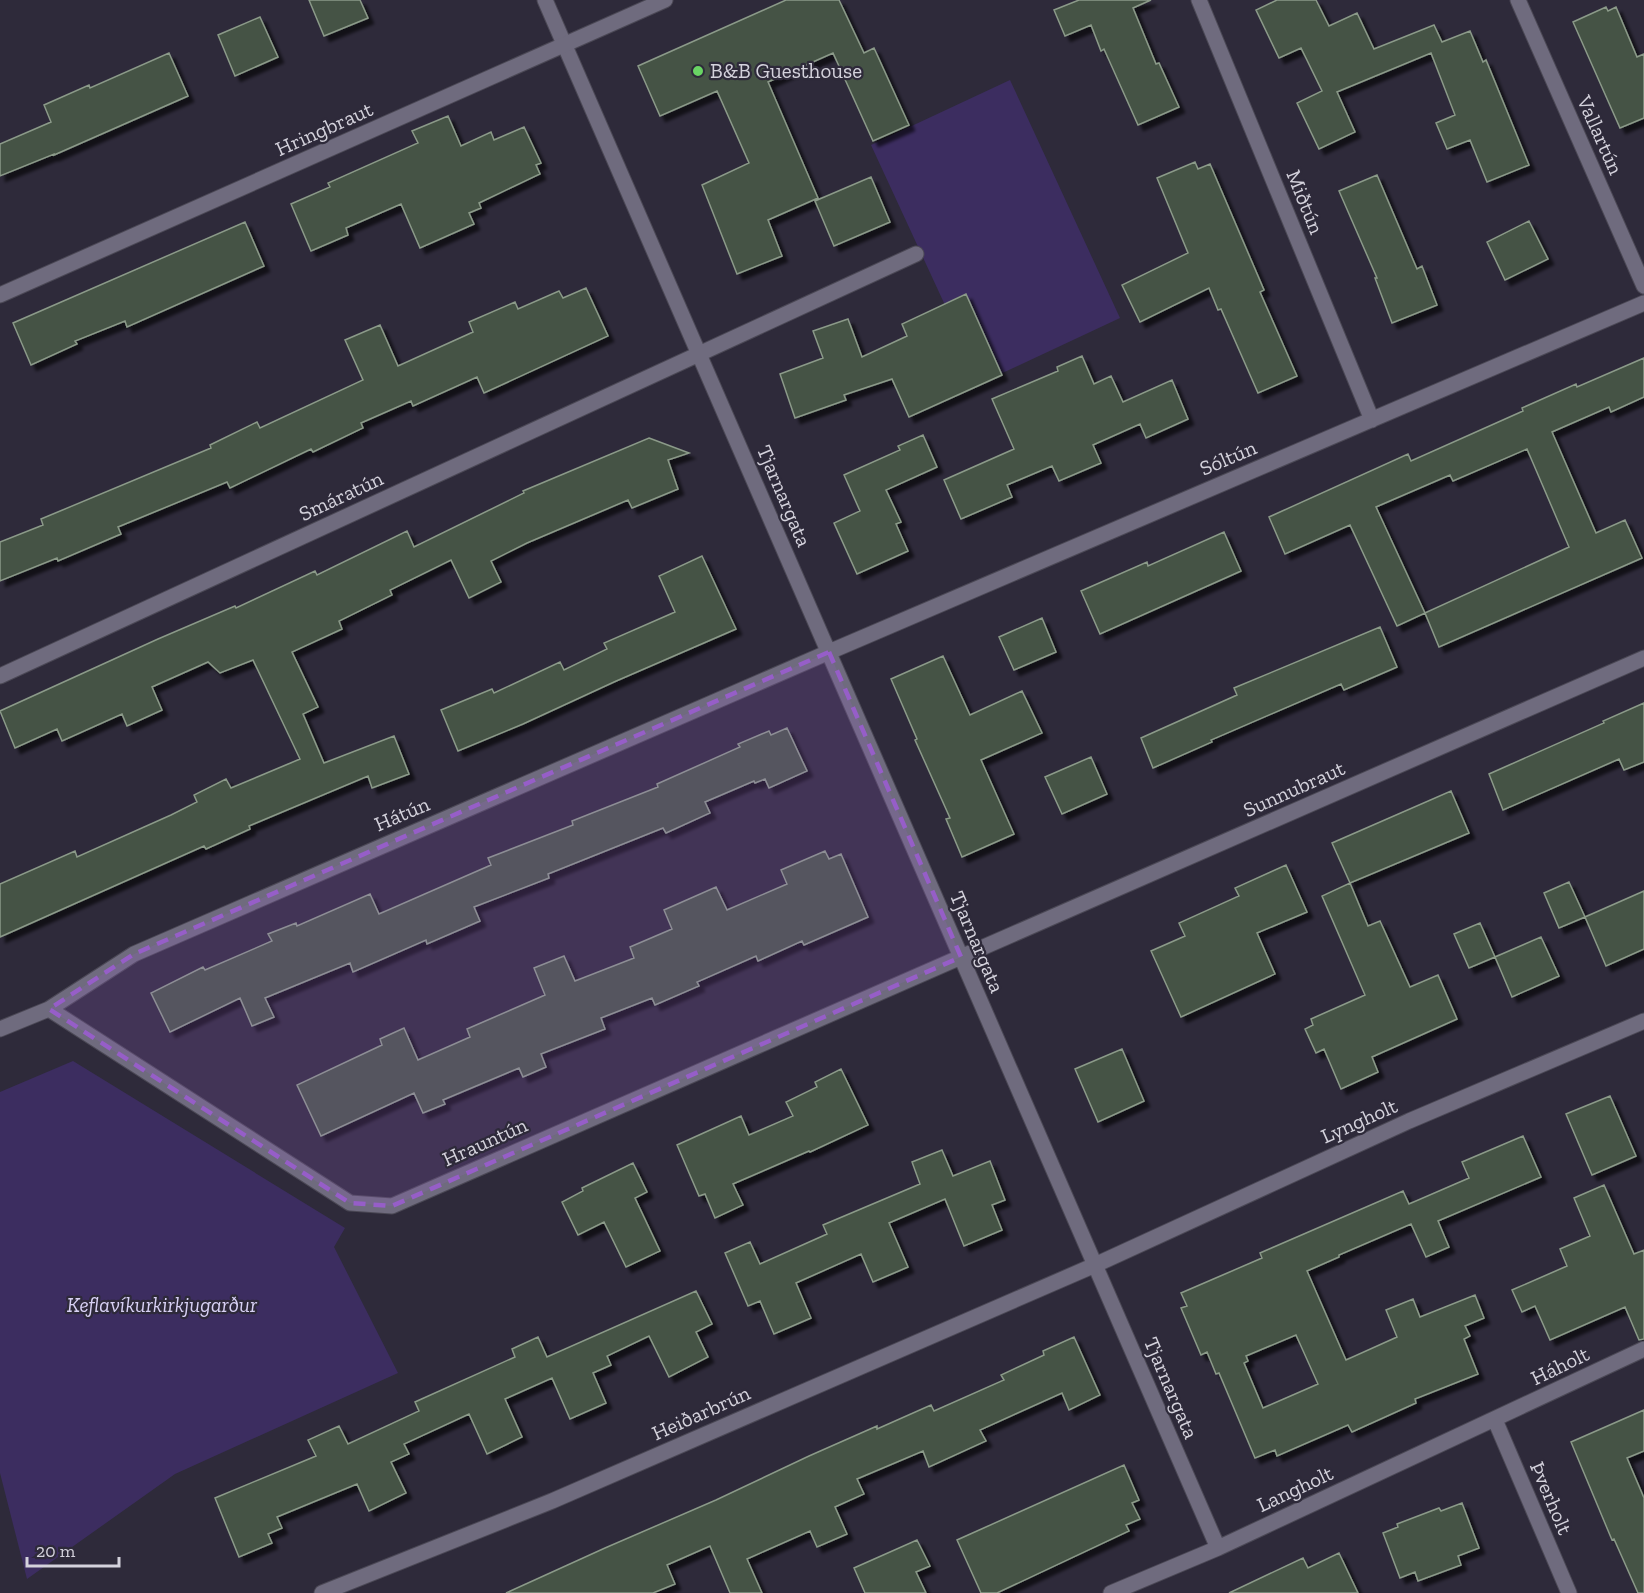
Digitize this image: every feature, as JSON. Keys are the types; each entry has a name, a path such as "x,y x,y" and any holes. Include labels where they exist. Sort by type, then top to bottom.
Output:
{"street":[{"name":"Tjarnargata","path":"545,0 1218,1548"},
{"name":"Hringbraut","path":"0,295 665,0"},
{"name":"Miðtún","path":"1199,0 1372,420"},
{"name":"Vallartún","path":"1518,0 1644,286"},
{"path":"699,353 916,254"},
{"name":"Sóltún","path":"829,652 1644,303"},
{"name":"Smáratún","path":"0,676 699,353"},
{"name":"Hátún","path":"0,1029 49,1009 134,954 829,652"},
{"name":"Sunnubraut","path":"961,957 1644,658"},
{"name":"Hrauntún","path":"49,1009 350,1203 392,1206 961,957"},
{"name":"Lyngholt","path":"1095,1265 1409,1121 1644,1021"},
{"name":"Heiðarbrún","path":"322,1593 552,1501 1095,1265"},
{"name":"Háholt","path":"1495,1420 1644,1349"},
{"name":"Langholt","path":"1111,1593 1218,1548 1495,1420"},
{"name":"Þverholt","path":"1495,1420 1569,1593"}],"highlighted area":[{"path":"829,652 961,957 392,1206 350,1203 49,1009 134,954"}],"green space":[{"path":"1010,80 1120,318 981,383 871,145"},
{"name":"Keflavíkurkirkjugarður","path":"73,1061 345,1228 334,1247 398,1373 175,1474 27,1579 0,1473 0,1092"}],"building":[{"path":"309,0 360,0 368,18 324,36"},
{"path":"786,0 839,0 864,53 874,48 909,125 873,141 833,53 768,82 818,198 768,220 782,256 737,274 702,185 749,163 717,91 660,116 638,66"},
{"path":"1079,0 1151,0 1133,8 1156,64 1159,63 1179,107 1138,125 1104,49 1101,51 1091,25 1065,36 1054,10"},
{"path":"1277,0 1316,0 1329,26 1357,13 1374,49 1434,25 1442,42 1470,31 1483,62 1486,60 1529,165 1487,182 1470,140 1447,149 1436,123 1455,115 1431,53 1337,92 1355,132 1319,149 1297,103 1322,91 1301,48 1279,58 1256,10"},
{"path":"1606,7 1608,11 1616,7 1637,57 1644,54 1644,118 1620,128 1573,22"},
{"path":"260,17 278,57 235,76 218,35"},
{"path":"169,53 188,96 54,155 0,176 0,144 51,122 44,105 89,85 90,88"},
{"path":"448,116 461,146 491,132 494,140 524,127 541,163 536,165 540,174 479,203 481,208 469,213 474,224 420,248 401,204 346,228 348,235 311,251 291,204 330,187 328,183 418,143 412,131"},
{"path":"1195,162 1198,169 1210,164 1264,290 1260,292 1297,376 1258,393 1221,309 1218,310 1209,288 1140,322 1122,285 1188,253 1157,178"},
{"path":"1377,175 1417,269 1422,266 1437,305 1392,323 1375,278 1377,278 1339,191"},
{"path":"871,177 890,222 834,246 815,201"},
{"path":"1529,221 1548,259 1505,280 1487,242"},
{"path":"245,222 264,266 127,327 125,321 75,341 77,344 31,365 13,323"},
{"path":"586,288 608,336 484,393 477,377 413,406 411,401 361,423 363,428 313,452 311,449 230,488 227,482 118,527 121,534 58,561 57,558 0,581 0,542 43,525 41,519 211,448 210,445 257,422 260,428 363,380 345,340 380,325 398,366 473,332 469,322 515,302 518,309 559,291 563,298"},
{"path":"966,294 1002,375 909,417 892,379 844,395 846,400 795,418 780,374 823,358 813,331 848,319 862,357 907,336 902,324"},
{"path":"1082,356 1094,384 1111,376 1123,402 1172,380 1188,419 1146,438 1140,424 1093,445 1101,463 1059,481 1052,466 1007,485 1012,497 961,519 944,480 1014,449 992,399 1058,371 1057,367"},
{"path":"1644,358 1644,397 1611,412 1609,407 1552,432 1596,533 1625,520 1642,558 1439,647 1425,613 1397,626 1350,525 1285,554 1269,517 1408,454 1411,461 1523,411 1522,408 1576,384 1577,387","holes":["1527,449 1569,547 1425,613 1376,507 1450,475 1453,481"]},
{"path":"923,435 937,467 886,490 901,522 896,524 908,551 857,574 834,523 860,511 844,475 900,450 898,446"},
{"path":"649,438 689,453 668,460 678,489 632,508 628,500 527,543 491,561 501,582 469,598 451,560 390,590 392,595 339,621 342,629 292,652 318,707 303,714 324,763 394,736 409,774 372,788 368,776 249,826 250,829 206,849 204,846 0,937 0,884 75,851 77,857 171,815 197,802 194,795 226,779 231,788 300,759 253,660 220,673 208,662 152,687 162,710 127,726 122,714 62,741 57,729 15,748 0,711 315,571 317,575 407,531 414,547 524,493 523,491"},
{"path":"1224,532 1241,571 1100,634 1081,591 1147,562 1148,566"},
{"path":"702,556 736,629 458,751 441,710 492,689 494,693 560,662 564,670 607,649 604,643 675,612 659,576"},
{"path":"1042,618 1056,652 1014,670 999,637"},
{"path":"1380,627 1397,667 1344,690 1341,684 1211,740 1212,742 1153,768 1141,738 1237,695 1234,688"},
{"path":"943,656 970,715 1022,691 1042,733 981,760 1014,834 962,857 946,819 950,818 891,679"},
{"path":"1644,703 1644,762 1624,770 1619,759 1503,810 1489,774"},
{"path":"787,728 807,771 769,788 765,779 755,783 754,781 705,802 710,813 666,833 663,828 548,874 549,878 474,907 480,921 427,944 426,940 353,972 350,963 265,998 274,1017 252,1026 240,998 170,1032 151,993 203,967 205,970 272,941 268,934 296,923 297,926 370,894 379,914 491,865 488,858 573,825 572,821 658,787 657,784 740,747 738,744 769,731 771,735"},
{"path":"1091,757 1107,794 1062,814 1045,777"},
{"path":"1451,791 1469,833 1350,883 1332,843"},
{"path":"825,851 829,859 841,854 868,917 804,945 802,941 758,961 756,956 697,982 699,986 655,1005 652,998 601,1018 605,1029 541,1054 546,1067 523,1077 519,1068 443,1100 445,1104 423,1113 414,1093 321,1136 297,1085 382,1045 380,1039 404,1028 418,1060 470,1037 467,1029 545,995 534,968 564,956 575,981 634,958 630,947 672,929 664,910 716,887 727,910 787,884 781,870"},
{"path":"1286,865 1307,912 1257,933 1275,974 1181,1017 1151,951 1185,936 1179,923 1239,896 1235,888"},
{"path":"1569,882 1585,917 1559,928 1544,893"},
{"path":"1350,883 1368,926 1380,921 1410,987 1438,975 1457,1019 1372,1057 1378,1072 1341,1089 1324,1049 1316,1053 1305,1029 1313,1025 1311,1019 1365,995 1322,896"},
{"path":"1644,891 1644,949 1606,966 1585,917"},
{"path":"1480,923 1495,957 1469,968 1454,934"},
{"path":"1541,937 1559,976 1512,997 1495,957"},
{"path":"1122,1049 1144,1101 1098,1122 1075,1069"},
{"path":"841,1069 868,1125 733,1184 743,1205 715,1218 705,1194 699,1196 677,1145 741,1116 749,1135 793,1116 786,1102 817,1087 815,1082"},
{"path":"1610,1096 1636,1156 1592,1175 1566,1114"},
{"path":"1523,1136 1541,1177 1438,1221 1449,1247 1426,1257 1411,1224 1307,1271 1346,1360 1397,1337 1386,1310 1413,1299 1420,1317 1475,1295 1484,1318 1465,1326 1470,1336 1464,1339 1478,1374 1415,1399 1416,1403 1352,1432 1348,1425 1277,1456 1275,1450 1255,1458 1219,1373 1216,1374 1207,1352 1201,1355 1181,1308 1187,1306 1181,1293 1262,1258 1260,1253 1403,1191 1409,1204 1469,1178 1462,1162","holes":["1296,1335 1318,1384 1263,1408 1244,1363 1248,1361 1246,1356"]},
{"path":"942,1150 953,1176 990,1161 1005,1200 992,1205 1002,1230 964,1246 945,1199 889,1223 908,1267 873,1282 861,1254 796,1283 811,1318 774,1334 760,1301 748,1306 725,1253 750,1242 760,1264 827,1234 823,1225 920,1184 912,1162"},
{"path":"633,1163 647,1192 635,1198 660,1251 626,1267 604,1222 578,1235 562,1202 583,1191 582,1188"},
{"path":"1604,1185 1634,1254 1644,1250 1644,1339 1639,1340 1625,1307 1550,1340 1535,1306 1522,1312 1512,1290 1567,1266 1560,1249 1590,1236 1574,1198"},
{"path":"696,1291 712,1324 696,1332 708,1357 669,1377 649,1336 607,1356 611,1365 593,1373 606,1403 570,1419 552,1378 505,1399 522,1437 487,1454 469,1414 404,1444 409,1454 391,1462 406,1493 369,1511 357,1484 277,1517 282,1528 268,1534 272,1543 239,1557 215,1498 316,1456 308,1440 339,1426 348,1444 419,1411 415,1402 515,1357 512,1349 538,1337 547,1357"},
{"path":"1074,1337 1100,1395 1069,1410 1062,1393 980,1430 986,1441 929,1467 923,1451 857,1479 864,1494 835,1507 847,1534 817,1547 810,1531 747,1559 762,1593 730,1593 710,1546 667,1565 675,1584 653,1593 506,1593 877,1426 877,1429 931,1405 934,1411 1004,1380 1001,1375 1044,1355 1043,1351"},
{"path":"1644,1410 1644,1451 1627,1458 1644,1498 1644,1593 1638,1593 1614,1539 1612,1540 1571,1442"},
{"path":"1124,1465 1139,1500 1132,1503 1140,1519 1126,1525 1129,1531 997,1593 981,1593 957,1540"},
{"path":"1462,1503 1479,1548 1458,1556 1461,1565 1418,1581 1415,1572 1400,1578 1383,1533 1398,1527 1397,1524 1439,1508 1441,1511"},
{"path":"917,1540 930,1566 916,1572 926,1593 865,1593 854,1568"},
{"path":"1339,1553 1358,1593 1229,1593 1303,1558 1308,1568"}],"place":[{"name":"B&B Guesthouse","path":"698,71"}]}
